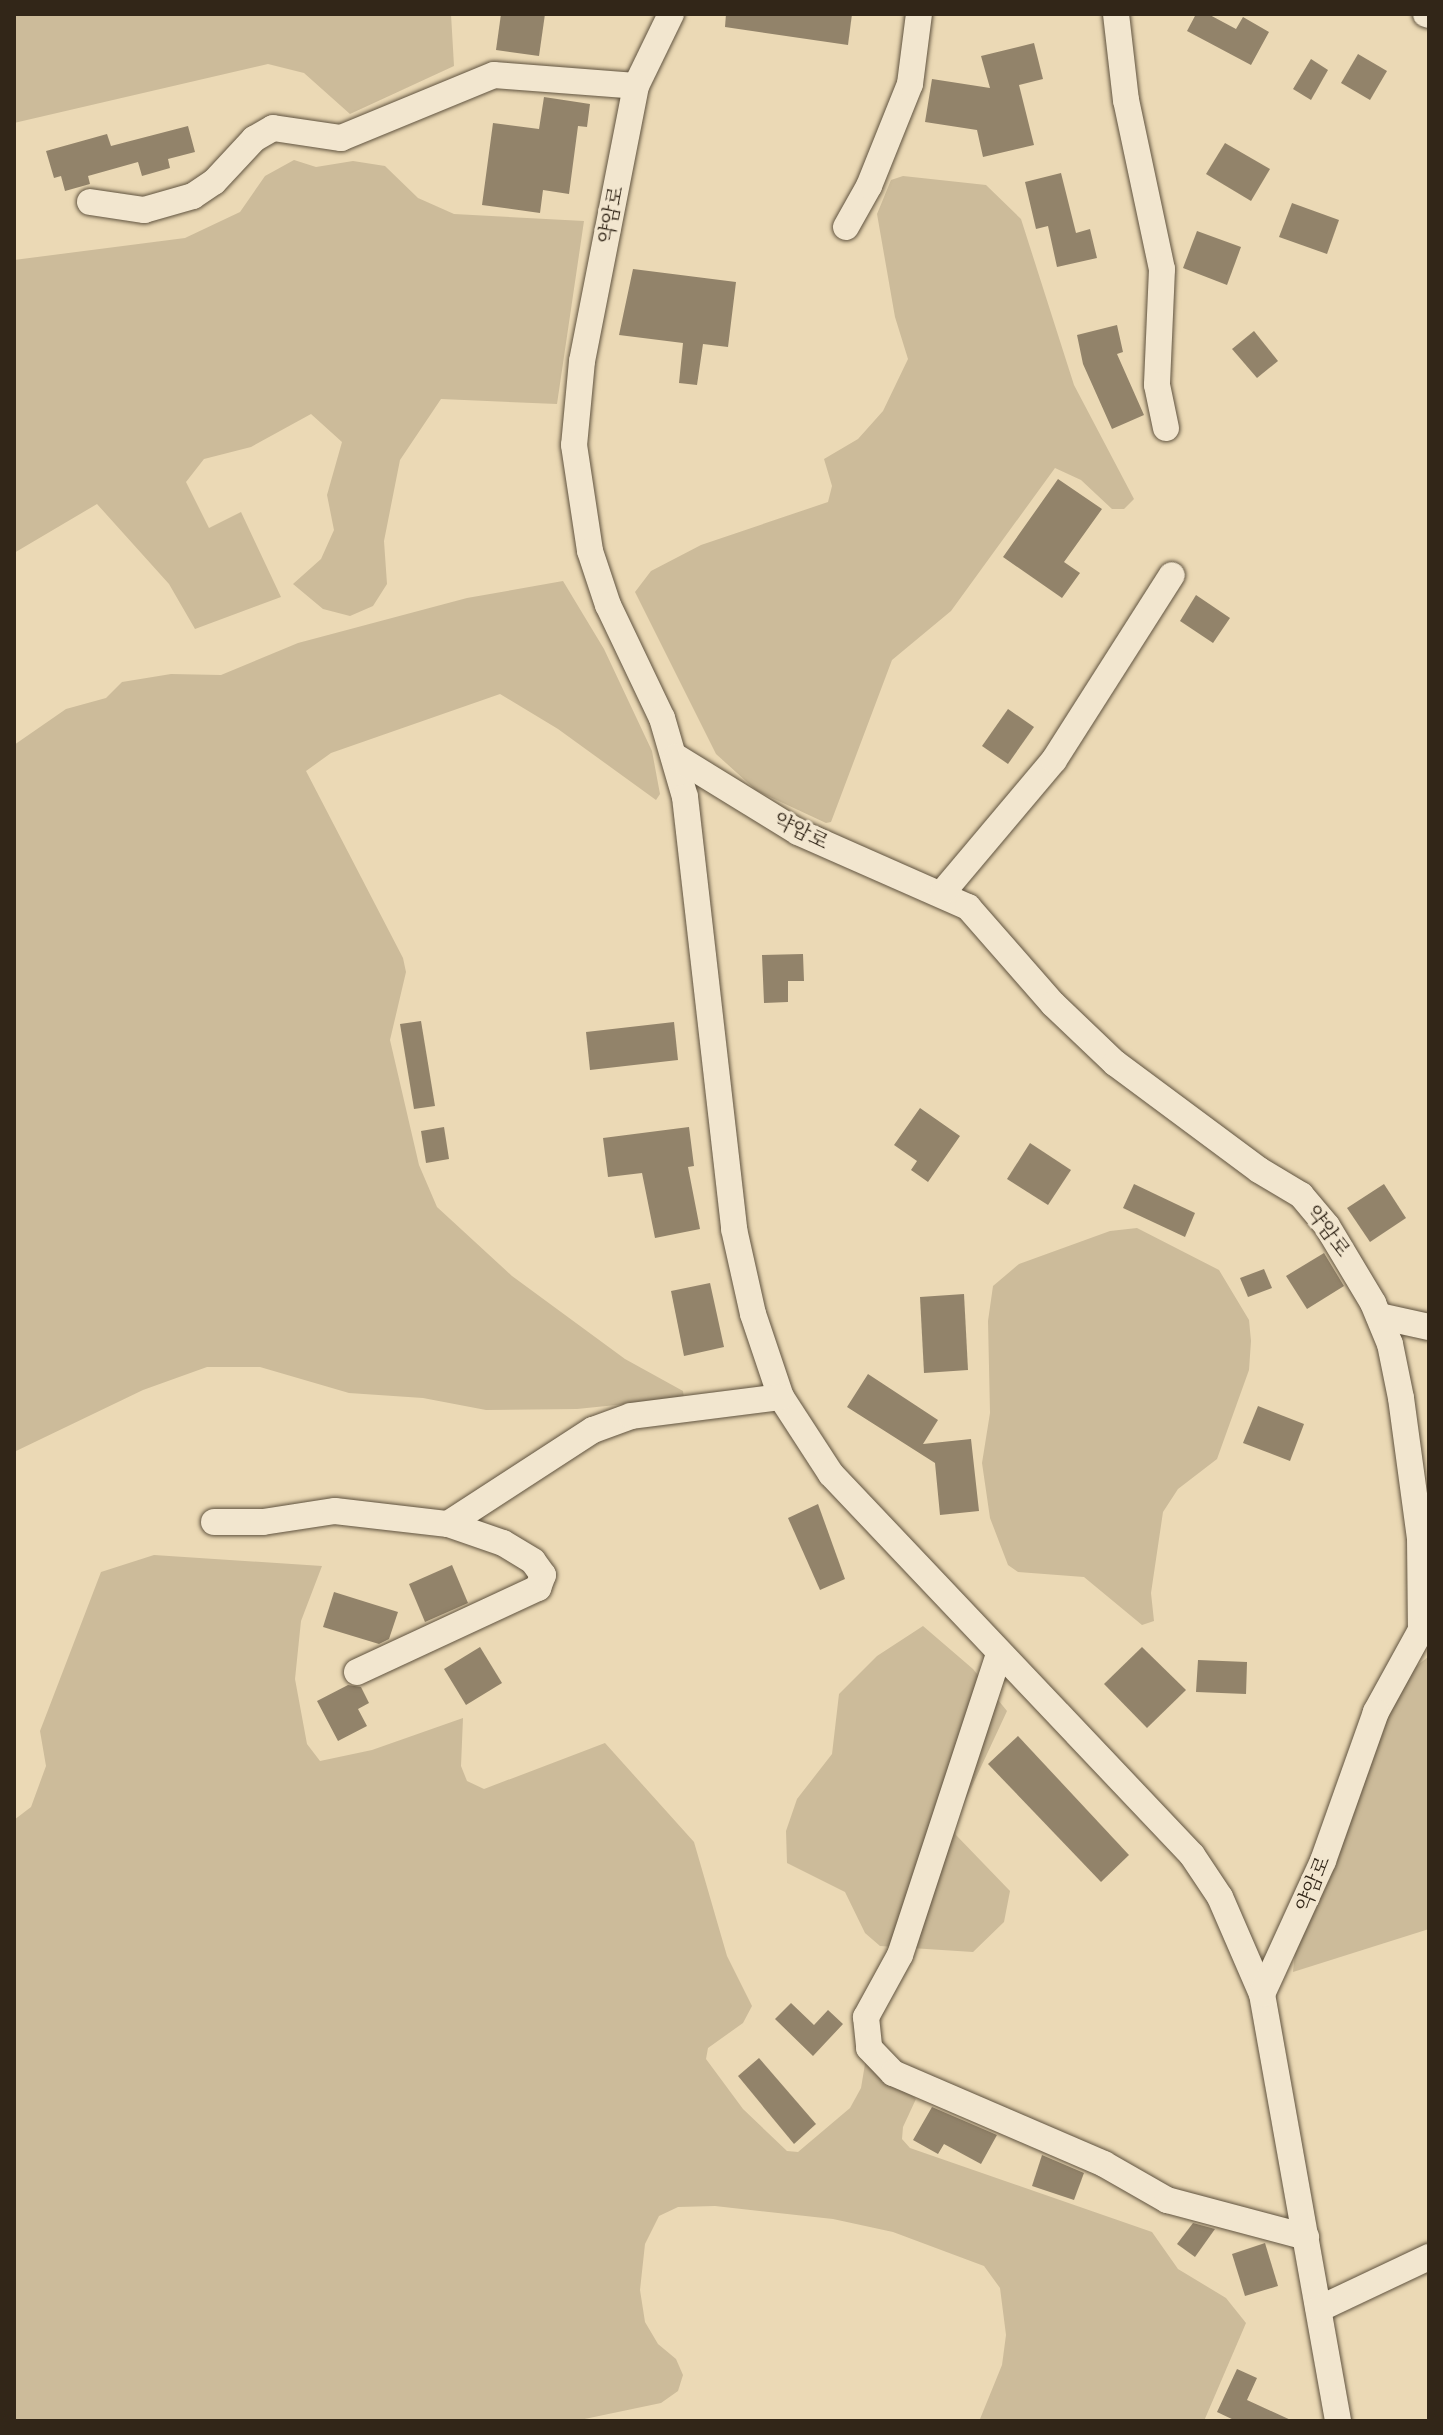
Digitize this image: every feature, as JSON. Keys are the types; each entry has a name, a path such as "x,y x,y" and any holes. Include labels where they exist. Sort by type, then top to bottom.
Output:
{"street":[{"name":"약암로","path":"671,14 636,86 582,361 574,445 590,551 676,757 685,797 734,1229 753,1314 781,1397 831,1474 1192,1855 1240,1936 1262,1994 1338,2421"},
{"path":"846,227 869,186 910,84 919,14"},
{"path":"1116,14 1126,100 1162,269 1157,385 1166,428"},
{"path":"90,202 144,210 193,196 214,182 254,139 273,128 341,138 494,75 636,86"},
{"path":"943,892 1054,760 1172,575"},
{"name":"약암로","path":"676,757 798,832 943,892 981,919 1053,1004 1115,1063 1259,1170 1301,1195 1354,1267 1379,1316 1401,1398 1424,1535 1425,1631 1376,1712 1323,1861 1262,1994"},
{"path":"1379,1316 1429,1327"},
{"path":"448,1524 614,1421 781,1397"},
{"path":"214,1522 263,1522 335,1511 448,1524 503,1543 533,1561 543,1575 538,1588 357,1672"},
{"path":"999,1654 900,1955 866,2017 869,2048 893,2073 1104,2164 1167,2200 1306,2237"},
{"path":"1319,2309 1429,2257"}],"shaded area":[{"path":"14,14 451,14 454,66 350,114 304,73 268,64 14,123"},
{"path":"294,160 316,167 353,161 385,166 418,198 454,214 584,221 557,404 441,399 400,460 384,541 387,584 373,606 350,616 323,609 293,584 321,559 334,530 327,495 342,442 311,414 251,447 204,459 186,482 209,528 241,512 281,597 195,629 169,584 97,504 14,553 14,260 185,238 240,212 265,176"},
{"path":"903,176 986,185 1021,219 1074,385 1134,499 1124,509 1112,509 1081,480 1055,468 951,611 892,660 831,822 826,823 757,791 716,754 635,592 651,571 701,545 828,502 832,486 824,459 858,439 883,411 908,359 895,317 877,214 891,180"},
{"path":"563,581 604,649 652,751 660,794 656,800 558,729 500,694 331,753 306,771 403,958 406,972 390,1040 419,1165 437,1207 512,1276 625,1359 683,1391 684,1398 577,1409 486,1410 423,1398 349,1393 260,1367 207,1367 143,1390 14,1452 14,745 66,709 106,698 122,682 171,674 221,675 298,643 467,598"},
{"path":"1137,1228 1219,1270 1249,1320 1251,1341 1249,1370 1217,1459 1178,1489 1163,1512 1151,1593 1154,1621 1142,1625 1084,1577 1018,1572 1008,1565 990,1518 982,1463 990,1413 988,1321 993,1286 1019,1264 1110,1231"},
{"path":"154,1555 322,1566 301,1621 295,1679 307,1744 320,1761 372,1750 463,1718 461,1766 467,1781 484,1789 605,1743 694,1842 727,1956 752,2006 743,2023 708,2048 706,2059 743,2109 787,2151 798,2152 850,2108 861,2088 867,2052 916,2099 903,2127 902,2139 910,2148 1152,2232 1178,2269 1226,2298 1246,2323 1204,2421 984,2421 980,2419 1002,2365 1006,2335 1000,2288 984,2266 893,2232 833,2219 715,2206 678,2207 659,2216 645,2244 640,2290 645,2322 658,2344 676,2359 683,2375 678,2391 661,2403 575,2421 14,2421 14,1820 31,1807 46,1766 40,1731 101,1572"},
{"path":"923,1626 973,1669 1007,1711 954,1825 956,1835 1010,1891 1004,1922 973,1952 880,1946 865,1933 845,1892 787,1863 786,1831 797,1799 832,1754 839,1694 877,1656"},
{"path":"1429,1656 1429,1929 1293,1972 1295,1953 1380,1723 1407,1674"}],"building":[{"path":"501,14 545,14 539,56 496,50"},
{"path":"726,14 852,14 848,45 725,27"},
{"path":"1196,14 1208,14 1236,29 1243,17 1269,32 1251,65 1187,31"},
{"path":"1034,43 1043,79 1019,85 1034,145 983,157 977,130 925,122 932,79 990,88 981,56"},
{"path":"1358,54 1387,71 1370,100 1341,83"},
{"path":"1311,59 1328,70 1311,100 1293,89"},
{"path":"544,97 590,104 587,127 578,126 569,194 543,190 540,213 482,205 493,123 539,129"},
{"path":"188,126 195,152 168,159 170,168 142,176 138,162 88,176 90,184 65,191 61,176 54,178 46,151 107,134 111,146"},
{"path":"1225,143 1270,169 1251,201 1206,174"},
{"path":"1061,173 1076,233 1090,229 1097,258 1057,267 1048,226 1036,229 1025,182"},
{"path":"1292,203 1339,220 1327,254 1279,237"},
{"path":"1197,231 1241,247 1227,285 1183,268"},
{"path":"633,269 736,282 728,347 703,344 697,385 679,383 683,343 619,335"},
{"path":"1117,325 1123,352 1117,354 1144,415 1112,429 1083,364 1077,335"},
{"path":"1254,331 1278,361 1257,378 1232,349"},
{"path":"1058,479 1102,509 1064,562 1080,573 1062,598 1003,557"},
{"path":"1196,595 1230,618 1213,643 1180,621"},
{"path":"1008,709 1034,727 1008,764 982,746"},
{"path":"803,954 804,981 788,981 788,1002 764,1003 762,955"},
{"path":"421,1021 435,1106 414,1109 400,1024"},
{"path":"674,1022 678,1060 590,1070 586,1032"},
{"path":"920,1108 960,1136 928,1182 911,1170 917,1161 894,1145"},
{"path":"444,1127 449,1159 426,1163 421,1131"},
{"path":"689,1127 694,1166 688,1167 700,1229 655,1238 642,1173 608,1177 603,1138"},
{"path":"1030,1143 1071,1170 1048,1205 1007,1179"},
{"path":"1134,1184 1195,1213 1185,1237 1123,1208"},
{"path":"1384,1184 1406,1218 1370,1242 1347,1208"},
{"path":"1324,1253 1344,1286 1307,1309 1286,1276"},
{"path":"1264,1269 1272,1288 1248,1297 1240,1278"},
{"path":"710,1283 724,1347 684,1356 671,1291"},
{"path":"964,1294 968,1370 924,1373 920,1297"},
{"path":"868,1374 938,1420 923,1444 971,1439 979,1511 940,1515 935,1463 847,1407"},
{"path":"1258,1406 1304,1424 1290,1461 1243,1443"},
{"path":"818,1504 845,1579 820,1590 788,1518"},
{"path":"452,1565 468,1603 425,1622 409,1584"},
{"path":"334,1592 398,1612 389,1639 379,1644 323,1627"},
{"path":"480,1647 502,1683 466,1705 444,1669"},
{"path":"1142,1647 1186,1690 1147,1728 1104,1684"},
{"path":"1198,1660 1247,1662 1246,1694 1196,1692"},
{"path":"348,1685 361,1687 369,1703 358,1709 367,1726 338,1741 317,1701"},
{"path":"1018,1736 1129,1855 1101,1882 988,1764"},
{"path":"791,2003 814,2025 828,2010 843,2024 813,2056 775,2019"},
{"path":"759,2058 816,2124 794,2144 738,2076"},
{"path":"932,2107 997,2135 981,2164 944,2144 938,2154 913,2140"},
{"path":"1042,2155 1084,2173 1074,2200 1032,2186"},
{"path":"1193,2223 1215,2229 1195,2257 1177,2244"},
{"path":"1265,2243 1278,2286 1245,2296 1232,2254"},
{"path":"1237,2369 1257,2378 1247,2400 1293,2421 1236,2421 1217,2412"}]}
